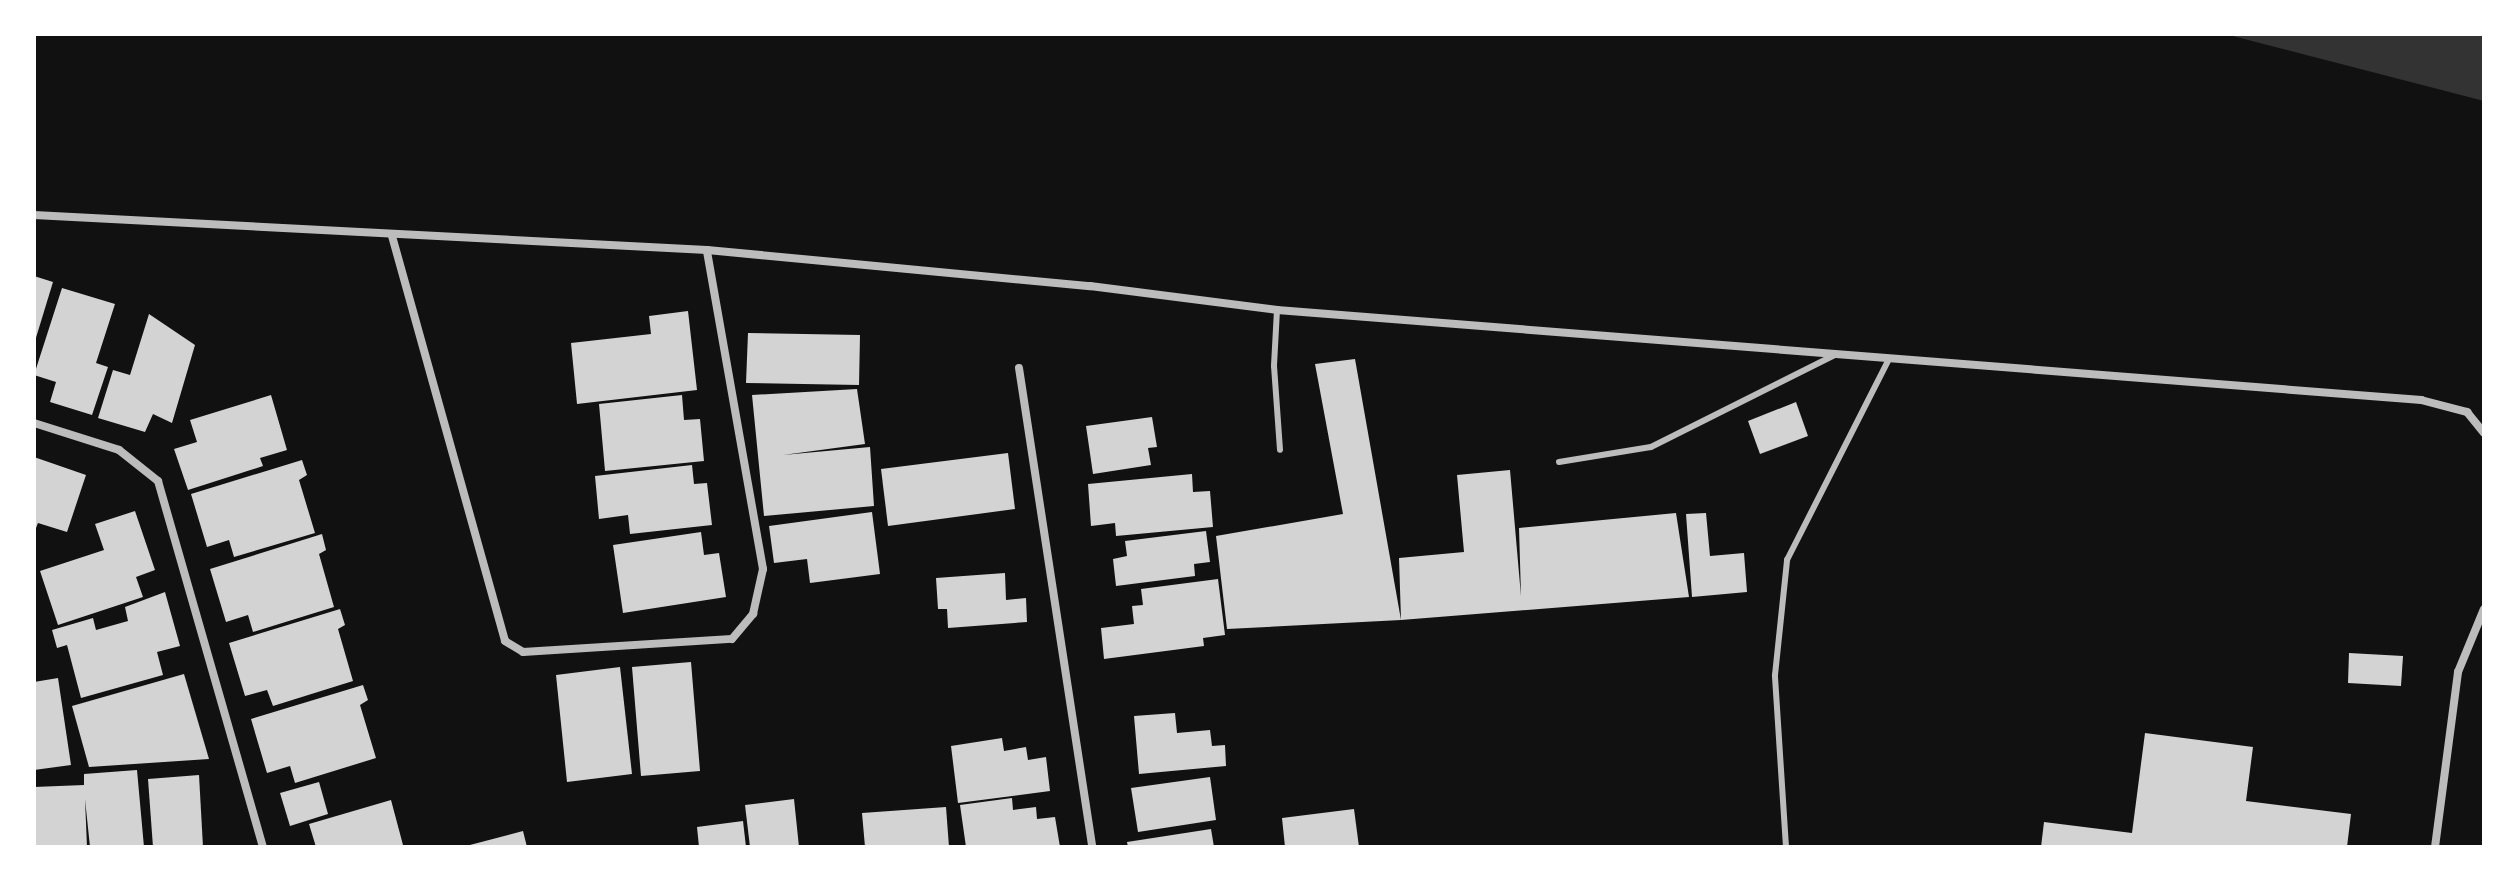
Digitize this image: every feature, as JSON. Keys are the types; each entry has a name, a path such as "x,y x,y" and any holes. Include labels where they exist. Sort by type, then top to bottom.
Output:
{"street":[{"path":"34,215 707,250 1090,286 1277,310 2421,400 2467,412 2484,433"},
{"path":"392,236 505,641 523,652 732,639 753,614 763,569 707,250"},
{"path":"1019,368 1092,847"},
{"path":"34,423 119,450 158,481 263,847"},
{"path":"2435,847 2458,672 2484,609"}],"lane":[{"path":"1277,310 1274,366 1280,450"},
{"path":"1559,462 1651,447 1838,353"},
{"path":"1786,847 1775,675 1787,560 1889,359"}],"shaded area":[{"path":"2225,34 2484,34 2484,101"}],"building":[{"path":"34,276 53,282 35,341 34,341"},
{"path":"62,288 115,304 96,363 108,367 92,415 50,402 56,382 34,375"},
{"path":"688,311 697,390 577,404 571,343 651,334 649,316"},
{"path":"149,314 195,345 172,423 153,414 145,432 98,418 113,370 130,375"},
{"path":"748,333 860,335 859,385 746,383"},
{"path":"1355,359 1401,620 1227,629 1216,536 1343,514 1315,364"},
{"path":"857,389 865,444 783,455 870,447 874,506 764,516 752,395"},
{"path":"271,395 287,450 260,458 263,466 188,490 174,449 197,442 190,420"},
{"path":"682,395 684,420 700,419 704,461 605,471 599,404"},
{"path":"1796,402 1808,436 1760,454 1748,421"},
{"path":"1152,417 1157,447 1148,448 1151,465 1093,474 1086,426"},
{"path":"1008,453 1015,509 888,526 881,469"},
{"path":"34,457 86,475 67,532 38,523 34,533"},
{"path":"302,460 307,475 299,480 315,533 234,557 229,540 207,547 191,494"},
{"path":"692,465 694,484 707,483 712,525 630,534 628,515 599,519 595,476"},
{"path":"1510,470 1521,596 1519,528 1676,513 1689,597 1401,620 1399,558 1464,552 1457,475"},
{"path":"1192,474 1193,492 1210,491 1213,527 1116,536 1115,523 1091,526 1088,484"},
{"path":"135,511 155,570 136,577 143,597 58,625 40,571 104,550 95,524"},
{"path":"872,512 880,574 810,583 807,559 774,563 769,526"},
{"path":"1706,513 1710,556 1744,553 1747,592 1692,597 1686,514"},
{"path":"1206,531 1210,562 1194,564 1195,576 1116,586 1113,559 1127,556 1125,541"},
{"path":"701,532 704,555 719,553 726,597 623,613 613,545"},
{"path":"322,534 326,550 319,554 334,607 253,632 248,615 226,622 210,569"},
{"path":"1005,573 1006,600 1026,598 1027,622 948,628 947,609 938,609 936,578"},
{"path":"1218,579 1225,635 1203,638 1204,646 1104,659 1101,628 1134,624 1132,606 1143,605 1141,589"},
{"path":"165,592 180,646 157,652 163,675 81,698 67,645 57,648 52,630 93,618 96,630 128,621 125,607"},
{"path":"340,609 345,625 338,629 353,681 273,706 267,690 245,696 229,643"},
{"path":"2349,653 2403,656 2401,686 2348,683"},
{"path":"691,662 700,771 641,776 632,667"},
{"path":"620,667 632,774 567,782 556,675"},
{"path":"184,674 209,759 89,767 72,706"},
{"path":"58,678 71,765 34,770 34,682"},
{"path":"363,685 368,700 360,705 376,758 295,783 290,766 267,773 251,719"},
{"path":"1175,713 1177,733 1210,730 1212,746 1225,745 1226,766 1139,774 1134,716"},
{"path":"2145,733 2253,747 2246,801 2351,814 2347,847 2041,847 2044,822 2132,833"},
{"path":"1002,738 1004,751 1026,747 1028,760 1046,757 1050,791 958,803 951,746"},
{"path":"137,770 144,847 90,847 85,799 87,847 34,847 34,787 84,785 84,774"},
{"path":"199,775 203,847 153,847 148,779"},
{"path":"1210,777 1216,820 1138,832 1131,788"},
{"path":"319,782 328,814 290,826 280,793"},
{"path":"1012,798 1013,810 1036,807 1037,819 1055,817 1060,847 966,847 960,805"},
{"path":"794,799 799,847 750,847 745,805"},
{"path":"391,800 403,845 316,847 309,824"},
{"path":"946,807 949,847 865,847 862,813"},
{"path":"1354,809 1359,847 1285,847 1282,818"},
{"path":"743,821 746,847 699,847 697,827"},
{"path":"1211,829 1214,847 1128,847 1127,842"},
{"path":"523,831 527,847 466,847 466,846"}]}
